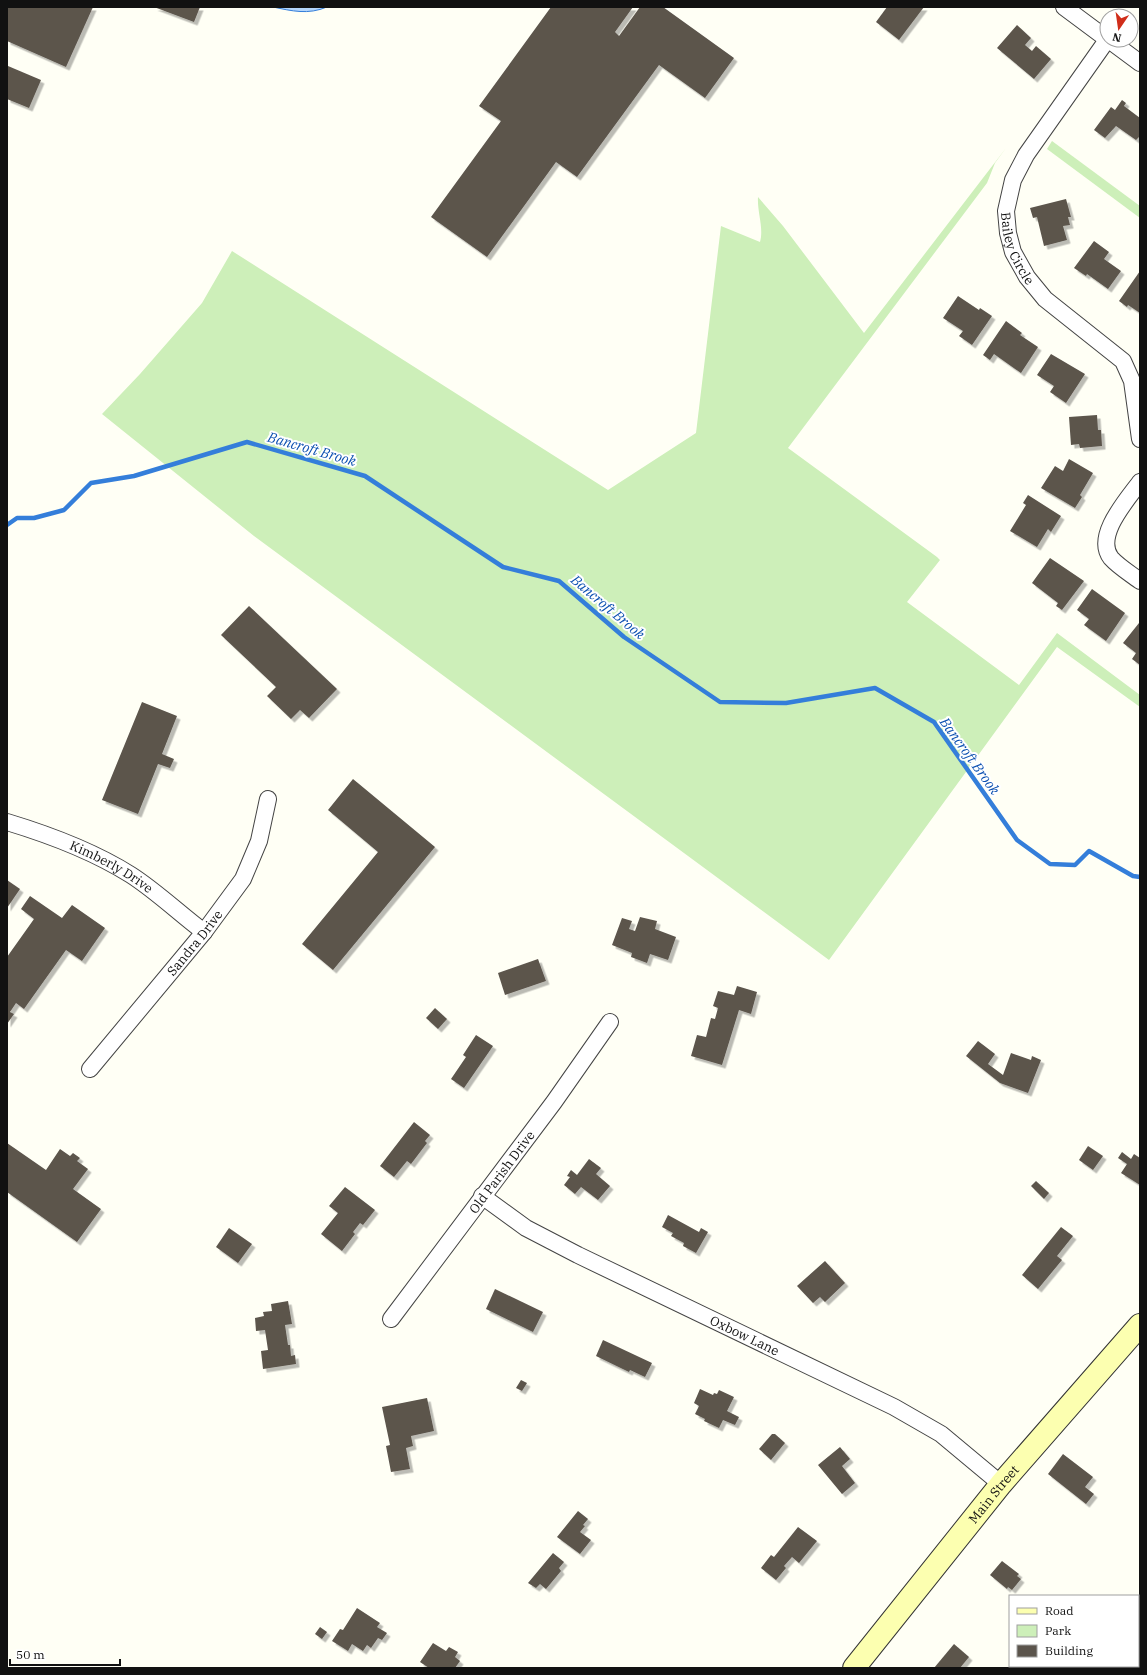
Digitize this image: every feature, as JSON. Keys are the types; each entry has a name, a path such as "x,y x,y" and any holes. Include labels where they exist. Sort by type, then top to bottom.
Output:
{"street":[{"path":"1064,7 1099,32"},
{"name":"Bailey Circle","path":"1102,48 1026,155 1013,180 1006,211 1008,233 1014,252 1027,277 1045,299 1123,360 1132,381 1140,439"},
{"path":"1120,48 1140,64"},
{"path":"1140,482 1110,527 1105,545 1111,558 1140,581"},
{"name":"Sandra Drive","path":"90,1069 204,932 243,879 259,841 268,799"},
{"name":"Kimberly Drive","path":"7,822 35,831 94,854 132,876 204,932"},
{"name":"Old Parish Drive","path":"391,1319 554,1102 610,1022"},
{"name":"Oxbow Lane","path":"482,1196 526,1228 578,1255 894,1407 941,1434 1001,1484"},
{"name":"Main Street","path":"854,1668 1001,1484 1140,1325"}],"green space":[{"path":"1052,141 1140,206 1140,218 1047,149"},
{"path":"1006,148 995,163 987,183 788,448 940,560 907,602 1019,685 1057,633 1140,695 1140,707 1057,647 829,960 254,536 102,414 140,374 202,303 232,251 608,490 696,433 721,226 760,242 761,226 758,197 783,226 864,333"}],"water":[{"path":"273,7 327,7 307,12"}],"building":[{"path":"7,7 93,7 66,67 7,41"},
{"path":"154,7 200,7 194,22"},
{"path":"551,7 633,7 615,32 619,36 640,7 663,7 734,58 705,98 659,65 577,177 556,162 487,257 431,217 501,121 479,106"},
{"path":"887,7 924,7 899,40 876,22"},
{"path":"1017,25 1031,38 1025,45 1032,51 1036,46 1051,59 1034,79 997,48"},
{"path":"8,66 41,80 29,108 7,99"},
{"path":"1122,100 1126,103 1124,106 1140,118 1140,136 1136,140 1116,126 1105,138 1094,130 1111,107 1115,110"},
{"path":"1066,199 1071,217 1068,217 1070,225 1063,226 1067,240 1044,246 1037,217 1033,218 1030,208"},
{"path":"1094,241 1109,252 1104,259 1121,271 1108,289 1087,274 1086,276 1074,268"},
{"path":"1140,271 1140,313 1128,305 1127,307 1119,301"},
{"path":"958,296 979,310 980,308 992,316 972,345 959,336 963,331 943,318"},
{"path":"1006,321 1022,333 1020,335 1038,347 1021,373 994,354 990,360 983,355"},
{"path":"1051,354 1085,374 1066,403 1050,392 1054,386 1037,375"},
{"path":"1097,415 1098,430 1101,430 1102,446 1080,448 1079,444 1071,445 1069,417"},
{"path":"1069,459 1093,473 1080,495 1082,497 1075,508 1041,488 1055,466 1063,471"},
{"path":"1028,495 1061,516 1051,532 1048,529 1037,547 1010,531 1026,505 1023,503"},
{"path":"1050,558 1084,581 1062,610 1056,606 1058,603 1032,583"},
{"path":"1092,589 1125,613 1106,641 1084,625 1089,619 1077,610"},
{"path":"249,606 337,689 309,718 300,710 291,719 267,696 276,687 221,635"},
{"path":"1139,623 1140,665 1132,659 1136,653 1123,643"},
{"path":"142,702 177,716 162,754 174,759 170,768 158,764 138,814 102,800"},
{"path":"353,779 435,847 333,970 302,944 378,852 328,810"},
{"path":"7,880 20,889 7,908"},
{"path":"30,896 62,918 72,905 105,928 82,961 66,950 24,1009 16,1003 10,1012 14,1014 7,1024 7,957 34,919 21,909"},
{"path":"640,917 657,921 655,929 676,937 668,960 650,954 647,963 631,957 632,953 612,945 622,918 632,921 629,929 635,931"},
{"path":"538,959 546,981 505,995 498,973"},
{"path":"737,986 757,992 751,1014 739,1010 722,1065 691,1056 697,1035 706,1037 711,1018 715,1019 718,1008 713,1006 718,991 734,995"},
{"path":"435,1008 447,1019 438,1029 426,1018"},
{"path":"476,1035 493,1046 464,1088 451,1079 466,1057 463,1055"},
{"path":"978,1041 995,1054 988,1064 1003,1075 1011,1053 1031,1060 1032,1056 1041,1060 1028,1093 1000,1083 966,1056"},
{"path":"414,1122 430,1135 425,1141 427,1143 411,1164 407,1161 394,1177 380,1166"},
{"path":"7,1143 46,1170 60,1149 70,1156 73,1153 80,1158 77,1161 88,1169 73,1189 101,1209 77,1242 7,1192"},
{"path":"1088,1146 1103,1156 1093,1170 1079,1160"},
{"path":"1122,1152 1131,1159 1134,1154 1140,1158 1140,1185 1121,1173 1127,1164 1118,1158"},
{"path":"589,1159 601,1168 596,1174 610,1186 598,1200 581,1187 575,1194 564,1185 570,1177 567,1176 571,1170 577,1175"},
{"path":"1036,1181 1049,1193 1044,1199 1031,1186"},
{"path":"345,1187 375,1210 363,1225 360,1223 353,1232 355,1234 342,1251 321,1234 338,1213 329,1206"},
{"path":"668,1215 699,1232 701,1228 708,1232 696,1253 683,1246 684,1243 671,1236 673,1233 662,1227"},
{"path":"1061,1227 1073,1236 1057,1256 1062,1260 1038,1289 1022,1275"},
{"path":"229,1228 252,1244 238,1263 216,1247"},
{"path":"825,1261 845,1283 825,1302 820,1297 813,1303 797,1286"},
{"path":"495,1289 543,1312 533,1332 486,1309"},
{"path":"288,1301 292,1324 285,1325 291,1356 295,1355 296,1364 263,1369 261,1351 268,1350 265,1330 256,1331 255,1318 264,1316 263,1312 272,1311 271,1304"},
{"path":"603,1340 652,1363 645,1377 630,1370 629,1372 596,1356"},
{"path":"521,1380 527,1383 522,1391 516,1388"},
{"path":"700,1389 713,1395 714,1393 717,1394 719,1390 734,1397 727,1411 739,1417 735,1425 723,1420 719,1428 704,1421 705,1419 695,1414 699,1406 694,1403"},
{"path":"427,1398 434,1431 411,1436 413,1446 406,1448 410,1469 391,1472 386,1446 390,1445 382,1407"},
{"path":"772,1434 775,1434 785,1443 771,1460 759,1449"},
{"path":"840,1447 850,1459 842,1466 855,1483 842,1494 818,1465"},
{"path":"1063,1454 1093,1477 1085,1487 1094,1494 1086,1504 1048,1474"},
{"path":"578,1511 588,1519 580,1532 591,1540 580,1554 557,1537"},
{"path":"798,1527 817,1541 799,1563 792,1557 784,1566 786,1568 776,1580 761,1568 771,1555 774,1557"},
{"path":"553,1553 564,1562 559,1568 561,1571 546,1589 540,1584 536,1588 528,1583"},
{"path":"1002,1561 1019,1574 1017,1576 1021,1579 1012,1590 1008,1587 1007,1589 990,1575"},
{"path":"1139,1602 1140,1602 1139,1622"},
{"path":"357,1608 380,1623 377,1627 387,1633 382,1640 378,1638 371,1648 367,1645 363,1651 352,1644 348,1651 332,1641 340,1629 343,1630"},
{"path":"320,1627 327,1632 322,1639 315,1634"},
{"path":"433,1643 446,1651 449,1647 458,1652 455,1657 460,1661 455,1668 429,1668 420,1662"},
{"path":"954,1644 969,1657 960,1668 934,1668"}],"waterway":[{"name":"Bancroft Brook","path":"7,525 17,518 34,518 64,510 91,483 134,476 247,442 365,476 503,567 559,581 624,637 720,702 786,703 875,688 934,722 1017,840 1050,864 1075,865 1089,851 1133,876 1140,877"}]}
